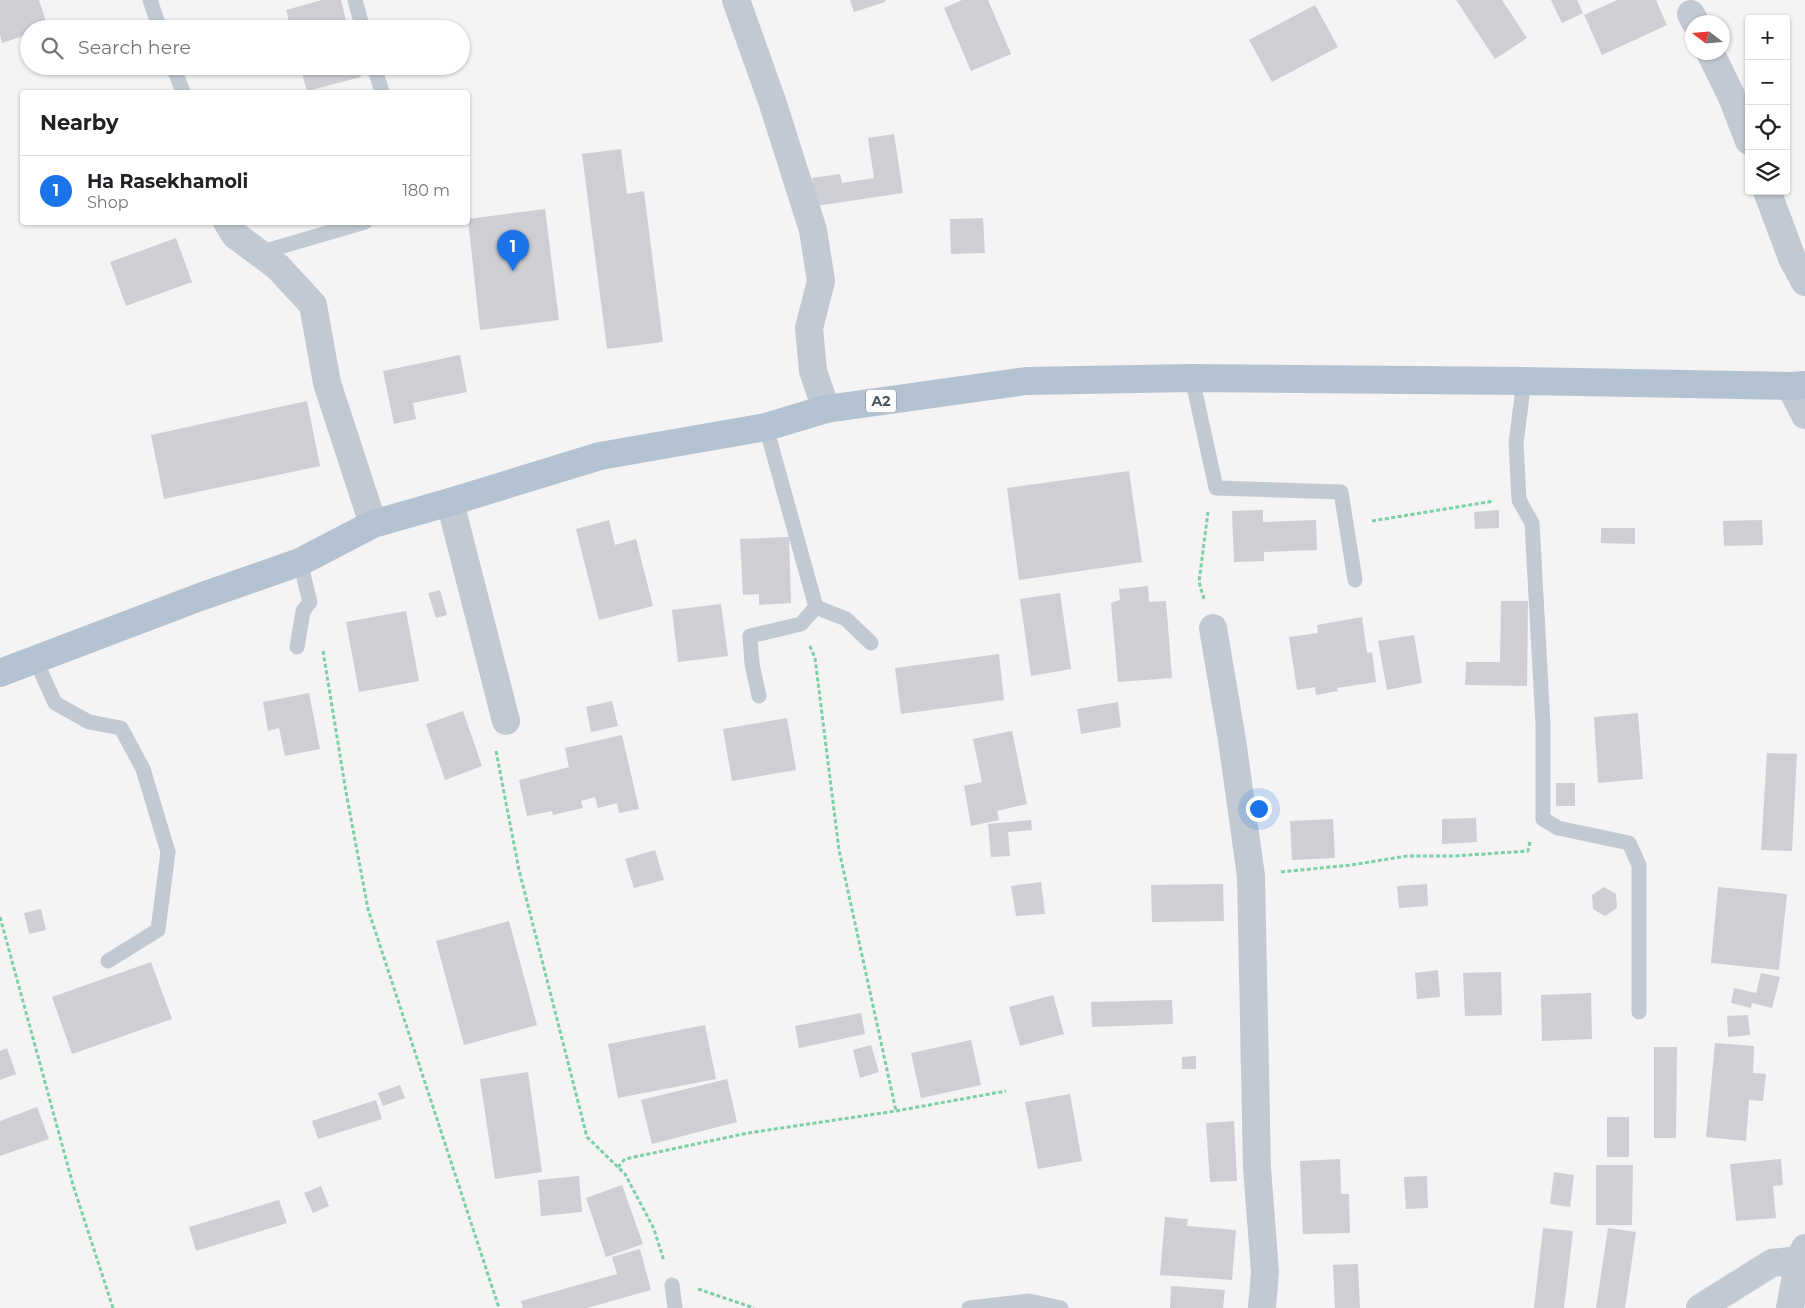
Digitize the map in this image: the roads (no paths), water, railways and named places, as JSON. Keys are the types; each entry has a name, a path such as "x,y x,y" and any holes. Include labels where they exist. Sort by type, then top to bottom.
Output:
{"main road":[{"name":"A2","path":"0,673 200,597 300,562 373,524 600,456 766,427 826,409 1026,380 1192,378 1798,385"}],"street":[{"path":"736,0 772,101 813,230 821,282 809,328 813,371 826,409"},
{"path":"1714,60 1732,95 1745,131"},
{"path":"1768,195 1792,258 1805,282"},
{"path":"229,225 235,235 278,268 313,305 327,383 373,524"},
{"path":"1798,385 1805,415"},
{"path":"450,502 498,723"},
{"path":"1213,628 1232,740 1251,876 1257,1168 1265,1272 1262,1308"},
{"path":"1700,1308 1772,1263 1802,1254 1790,1308"}],"lane":[{"path":"150,0 157,20"},
{"path":"355,0 361,20"},
{"path":"176,75 182,90"},
{"path":"377,75 381,90"},
{"path":"259,253 355,225"},
{"path":"1192,378 1216,488 1341,492 1355,580"},
{"path":"1524,381 1516,443 1519,500 1532,523 1543,724 1543,819 1558,828 1629,843 1639,865 1639,1012"},
{"path":"766,427 816,607"},
{"path":"298,647 303,611 310,602 300,562"},
{"path":"759,696 752,664 750,636 800,624 816,607"},
{"path":"816,607 846,619 871,643"},
{"path":"35,659 55,703 89,722 121,728 143,769 168,852 158,930 108,961"},
{"path":"672,1285 675,1308"},
{"path":"969,1308 1030,1301 1061,1308"}],"place":[{"name":"Ha Rasekhamoli","path":"513,271"}]}
